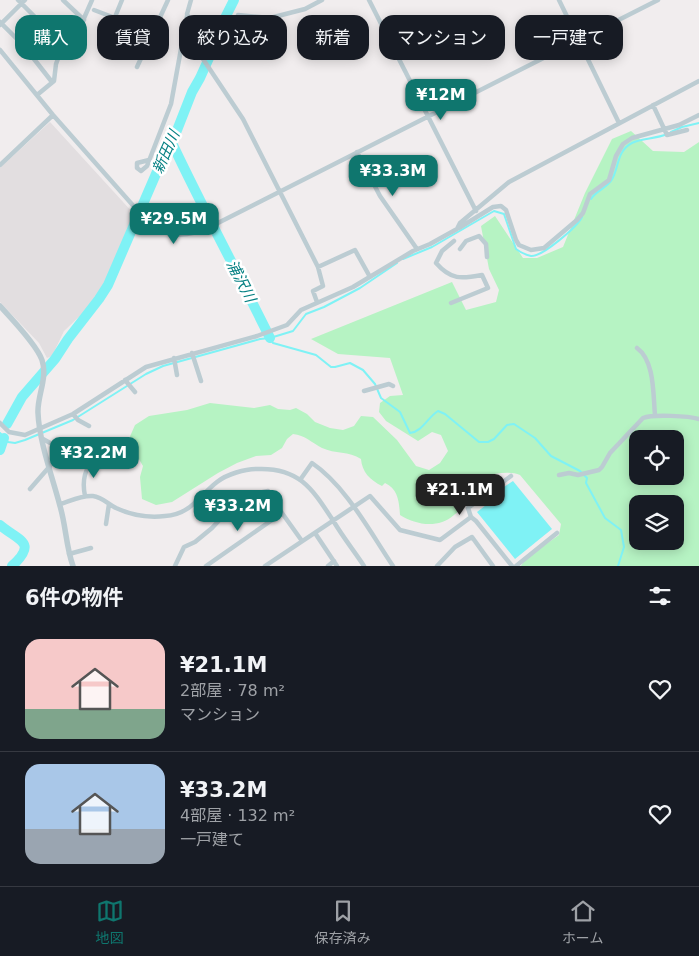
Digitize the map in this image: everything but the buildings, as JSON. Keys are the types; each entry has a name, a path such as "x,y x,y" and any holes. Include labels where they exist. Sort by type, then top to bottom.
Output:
{"street":[{"path":"63,0 79,15"},
{"path":"86,15 92,0"},
{"path":"115,15 122,0"},
{"path":"161,15 168,0"},
{"path":"149,160 170,104 191,0"},
{"path":"280,15 305,8 322,0"},
{"path":"369,0 476,211"},
{"path":"559,0 566,15"},
{"path":"623,18 658,0"},
{"path":"35,15 22,1 0,24 23,45 52,82"},
{"path":"94,10 106,15"},
{"path":"187,14 193,26 197,50 243,119 318,268 323,286 313,291 317,302"},
{"path":"0,50 53,115 145,219 157,228 176,235 197,233 210,227 540,60"},
{"path":"37,95 54,81 57,60"},
{"path":"137,68 140,60"},
{"path":"589,60 619,123"},
{"path":"458,228 460,223 508,182 699,81"},
{"path":"652,105 668,135 687,130"},
{"path":"0,165 53,115"},
{"path":"0,423 5,430 14,434 41,434 146,367 268,332 286,325 301,310 353,287 493,207 501,206 506,210 519,245 531,250 544,248 577,220 583,213 590,194 609,180 616,156 622,144 632,138 664,130 699,115"},
{"path":"357,152 380,196 417,249"},
{"path":"448,234 461,250 466,241 479,236 486,244 487,257"},
{"path":"452,303 488,288 482,275 466,278 452,277 436,263 439,255 454,241"},
{"path":"318,268 355,250 370,277"},
{"path":"0,306 37,350 42,361 43,383 37,411 73,566"},
{"path":"637,348 645,355 655,415"},
{"path":"192,353 202,381"},
{"path":"174,358 177,375"},
{"path":"125,380 135,392"},
{"path":"364,391 389,384 393,386"},
{"path":"73,414 78,420 89,426"},
{"path":"559,474 569,473 578,475 599,470 610,453 638,422 649,415 699,419"},
{"path":"41,434 52,444 64,441"},
{"path":"85,496 85,476 89,464 97,458"},
{"path":"300,480 312,463 326,472 339,486 393,566"},
{"path":"30,489 50,466"},
{"path":"60,504 85,496 99,497 109,504 132,514 165,516 182,513 220,480 249,469 268,468 290,474 310,487 320,498 364,566"},
{"path":"511,476 468,508 471,517 514,566 557,533"},
{"path":"175,566 184,547 195,542 212,528 237,501 247,495 268,491 302,541"},
{"path":"265,566 370,496 400,530 440,540 471,517"},
{"path":"106,524 109,504"},
{"path":"206,566 282,513"},
{"path":"315,533 336,564 328,566"},
{"path":"438,566 455,547 472,537 493,566"},
{"path":"69,554 90,548"}],"shaded area":[{"path":"50,122 134,214 102,291 64,331 52,356 47,358 39,343 0,302 0,168"}],"green space":[{"path":"631,131 653,151 684,152 699,142 699,566 521,566 525,559 559,535 561,524 520,475 499,473 477,480 464,491 459,511 454,515 434,524 420,523 400,515 398,500 393,489 385,483 382,486 370,478 363,468 361,459 356,456 327,450 293,434 287,439 282,448 271,455 256,456 237,463 172,502 156,505 142,499 140,477 143,466 128,441 135,425 149,416 187,410 210,403 254,408 270,405 278,409 290,410 296,408 307,414 315,422 330,428 343,430 354,426 361,416 373,417 397,440 416,466 429,470 440,463 448,451 441,435 432,432 418,441 386,421 379,412 380,403 390,396 403,395 390,358 338,354 311,339 452,282 466,310 496,302 499,290 489,269 481,226 495,216 523,258 537,258 563,247 585,193 612,139"}],"water":[{"path":"513,481 552,529 515,559 477,512 490,502 490,496"}],"waterway":[{"name":"新田川","path":"7,424 22,397 55,359 108,285 165,153 172,143 192,92 209,58 216,36 234,0"},
{"path":"671,132 699,123"},
{"path":"591,199 614,177 620,156 627,146 636,141 667,134"},
{"name":"浦沢川","path":"172,143 270,338"},
{"path":"403,259 432,247 494,211 504,214 516,249 529,256 536,255 559,241 582,217"},
{"path":"0,433 8,442 15,443 25,440 73,420 146,374 163,366 293,331 306,314 324,307 360,288 397,263"},
{"path":"270,338 273,343 316,355 331,367 350,363 363,370 375,384 381,398 400,412 410,433 418,430 438,411 445,414 479,442 488,442 494,439 507,425 514,424 535,438 551,456 580,471 587,478 586,483 605,518 621,530 624,547 618,566"},
{"name":"新田川","path":"0,450 4,438"},
{"name":"新田川","path":"0,525 19,539 25,547 20,558 12,566"}]}
